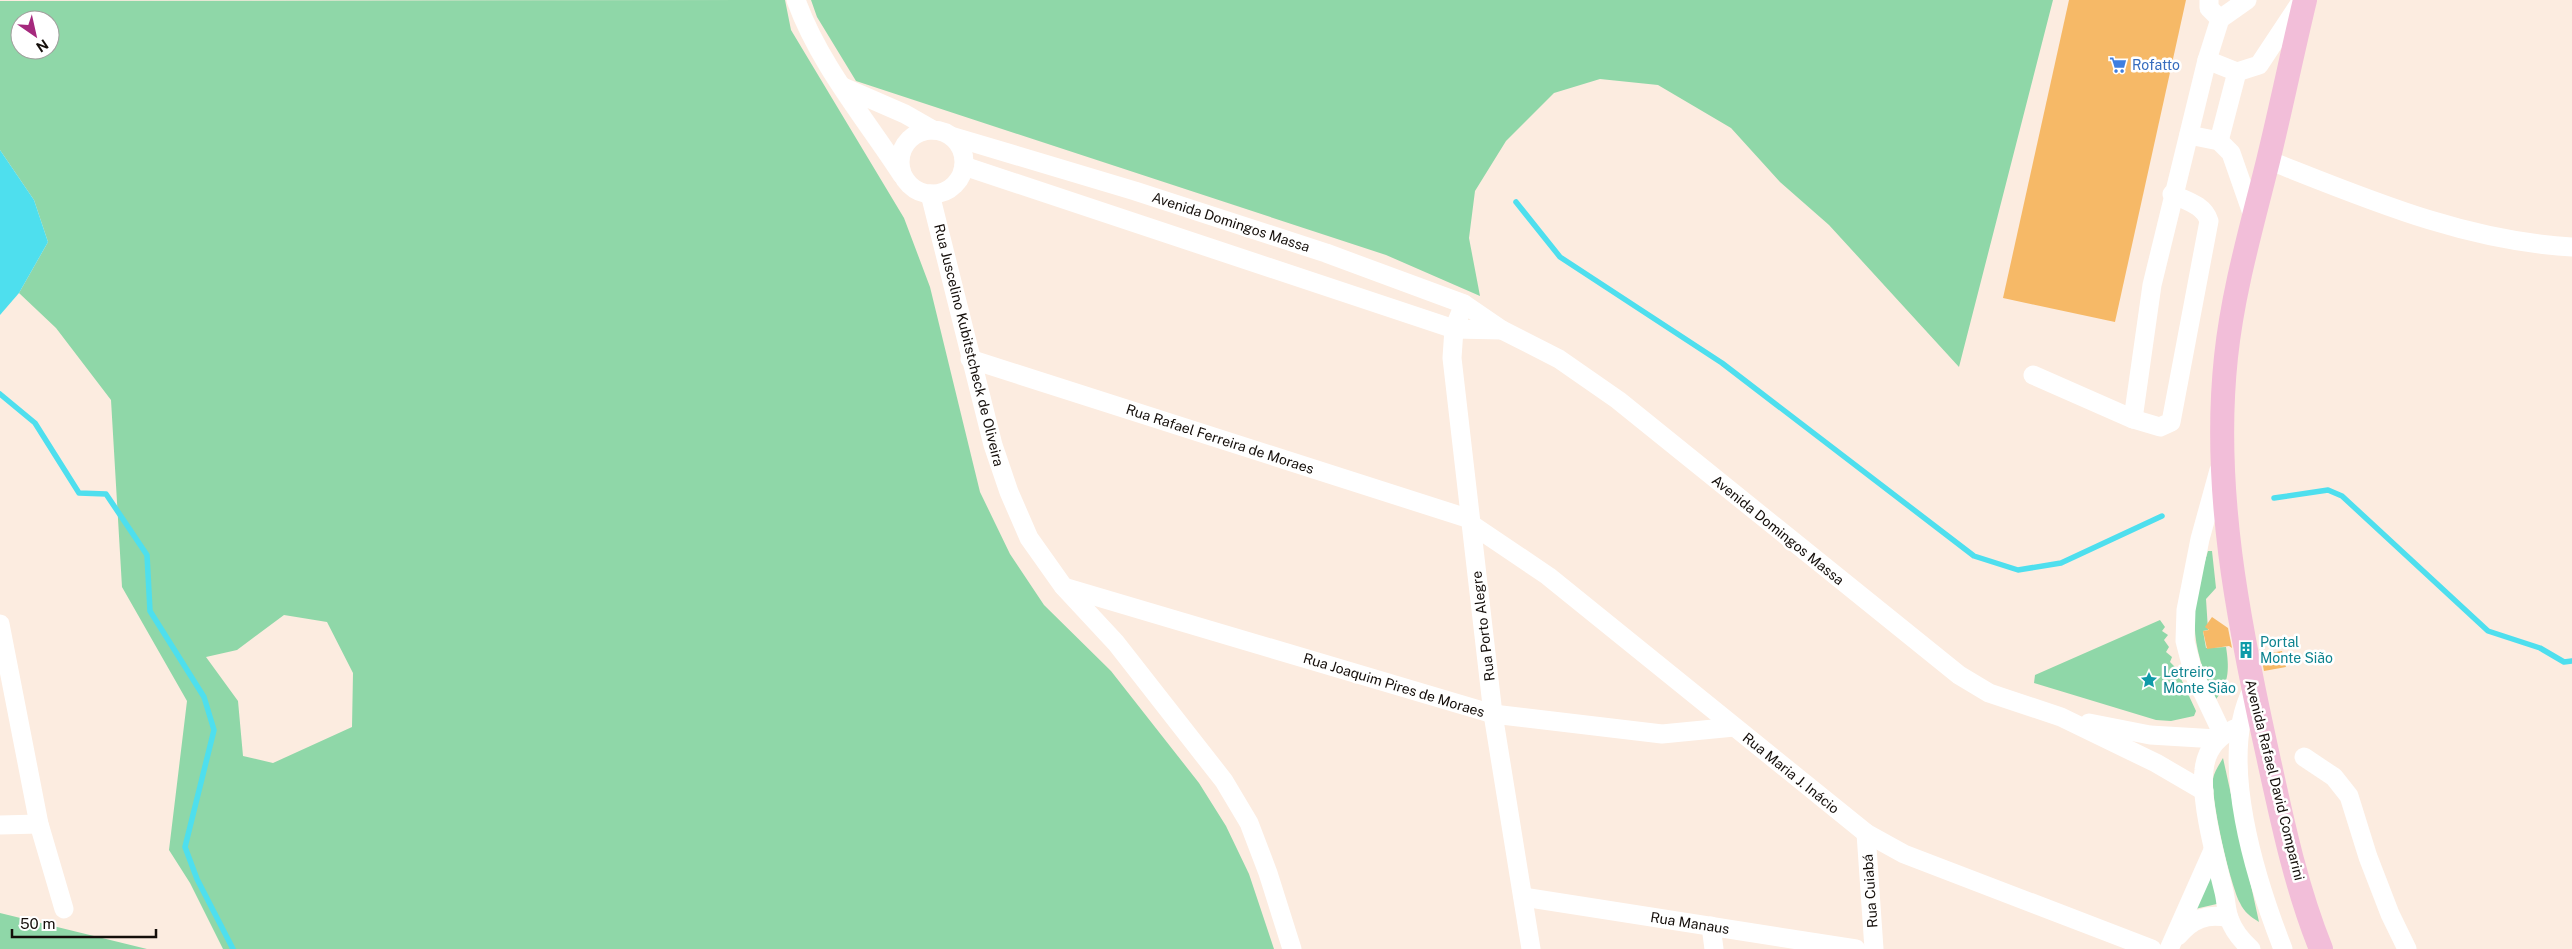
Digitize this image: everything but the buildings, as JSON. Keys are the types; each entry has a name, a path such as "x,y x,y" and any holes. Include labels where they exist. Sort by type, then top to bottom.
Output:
{"main road":[{"name":"Avenida Rafael David Comparini","path":"2303,0 2268,160 2237,286 2226,356 2222,459 2235,582 2252,690 2283,823 2312,926 2321,949"}],"street":[{"path":"796,0 807,30 842,87 909,184 919,191 930,194 949,189 961,175 964,166 961,149 951,136 933,130 904,114 842,87"},
{"path":"2209,0 2210,8 2220,19"},
{"path":"2133,419 2152,285 2172,194 2189,135 2207,60 2220,19 2246,0"},
{"path":"2207,60 2237,72 2259,65 2303,0"},
{"path":"2219,141 2237,72"},
{"path":"902,175 900,162 902,150 910,139 920,132 933,130"},
{"path":"2189,135 2219,141 2231,153 2253,216"},
{"name":"Avenida Domingos Massa","path":"951,136 1144,194 1326,253 1464,304 1502,330 1559,359 1618,400 1959,675 1989,693 2061,717 2150,735 2220,737"},
{"path":"2268,160 2426,220 2477,234 2572,247"},
{"name":"Avenida Domingos Massa","path":"964,166 1454,329 1502,330"},
{"name":"Rua Juscelino Kubitstcheck de Oliveira","path":"930,194 993,445 1009,492 1029,538 1063,586 1116,643 1224,781 1248,823 1268,872 1292,949"},
{"path":"2033,375 2133,419 2160,427 2167,425 2173,418 2208,221 2206,213 2199,207 2172,194"},
{"name":"Rua Porto Alegre","path":"1464,304 1454,329 1452,358 1493,714 1531,949"},
{"name":"Rua Rafael Ferreira de Moraes","path":"970,359 1471,522"},
{"path":"2220,737 2193,672 2185,641 2186,610 2200,539 2222,459"},
{"name":"Rua Maria J. Inácio","path":"1471,522 1548,576 1866,833 1904,854 2152,949"},
{"name":"Rua Joaquim Pires de Moraes","path":"1063,586 1493,714 1662,734 1734,727"},
{"path":"0,626 39,824 64,909"},
{"path":"2252,690 2245,704 2236,758 2240,797 2260,885 2278,944"},
{"name":"Avenida Domingos Massa","path":"2061,717 2156,763 2204,791"},
{"path":"2240,727 2220,737 2211,748 2204,770 2204,791 2213,850 2228,918 2234,929 2251,949"},
{"path":"2304,757 2334,777 2349,796 2368,857 2390,914 2407,949"},
{"path":"0,826 39,824"},
{"name":"Rua Cuiabá","path":"1866,833 1874,949"},
{"path":"2170,947 2213,850"},
{"name":"Rua Manaus","path":"1523,898 1856,949"},
{"path":"2170,947 2195,920 2206,916 2228,918"},
{"path":"1711,926 1714,949"}],"green space":[{"path":"785,0 791,30 904,218 930,287 980,492 1010,554 1044,605 1111,671 1199,783 1226,826 1249,874 1274,949 223,949 190,883 169,850 187,701 122,587 111,400 56,328 19,293 48,242 34,200 0,150 0,1","holes":["284,615 327,622 353,673 352,727 273,763 243,756 238,701 206,657 237,650"]},
{"path":"811,0 2053,0 1959,367 1829,225 1780,182 1731,128 1658,85 1600,79 1554,93 1506,141 1475,191 1469,238 1480,296 1386,255 856,81 817,17"},
{"path":"2208,551 2212,551 2216,588 2206,599 2208,630 2203,631 2206,648 2226,647 2228,661 2226,681 2216,699 2200,660 2195,626 2198,591"},
{"path":"2160,620 2165,627 2162,631 2168,635 2164,640 2169,647 2166,652 2172,657 2170,662 2176,668 2196,711 2194,716 2171,721 2156,720 2034,683 2035,675"},
{"path":"2223,758 2259,922 2248,914 2240,903 2231,879 2222,842 2215,805 2213,779"},
{"path":"2211,868 2221,903 2195,909"},
{"path":"0,913 147,949 0,949"}],"water":[{"path":"0,150 34,200 48,242 19,293 0,315"}],"waterway":[{"path":"1516,202 1560,257 1722,363 1974,556 2018,570 2061,563 2162,516"},
{"path":"0,394 35,423 79,493 106,494 147,555 150,611 204,697 214,730 185,847 197,879 233,949"},
{"path":"2274,498 2328,490 2342,496 2488,631 2540,648 2564,662 2572,661"}],"place":[{"name":"Rofatto","path":"2118,65"},
{"name":"Portal Monte Sião","path":"2246,650"},
{"name":"Letreiro Monte Sião","path":"2149,680"}]}
